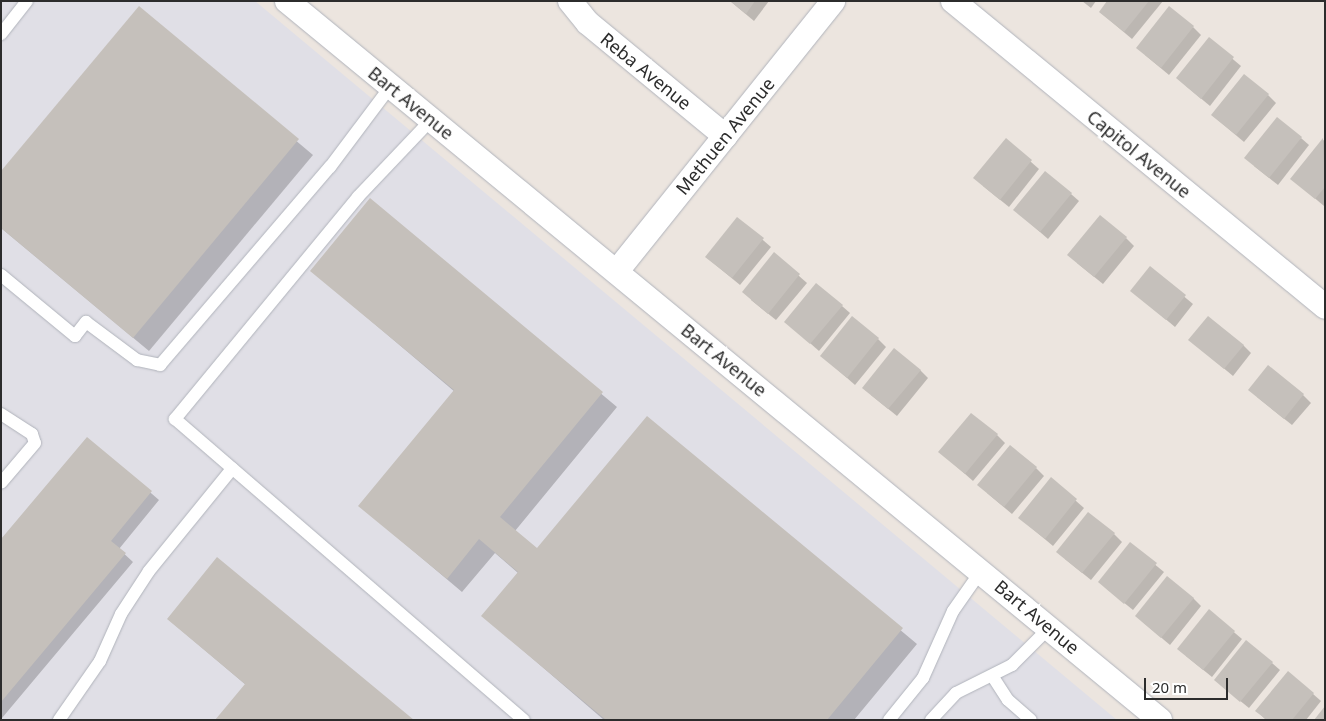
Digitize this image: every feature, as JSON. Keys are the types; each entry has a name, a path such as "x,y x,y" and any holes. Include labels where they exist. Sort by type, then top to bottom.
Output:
{"street":[{"name":"Bart Avenue","path":"287,1 1050,627 1160,720"},
{"name":"Reba Avenue","path":"570,1 588,23 725,136"},
{"name":"Methuen Avenue","path":"617,271 833,1"},
{"name":"Capitol Avenue","path":"953,1 1325,307"}],"lane":[{"path":"1,34 28,1"},
{"path":"1,275 75,336 86,322 137,360 160,364 330,167 390,87"},
{"path":"431,120 358,197 175,419 524,720"},
{"path":"1,414 32,434 34,443 1,483"},
{"path":"59,720 100,661 149,571 232,469"},
{"path":"889,720 923,678 953,611 981,571"},
{"path":"931,720 956,693 993,677 1012,665 1050,627"},
{"path":"993,677 1008,700 1031,720"}],"shaded area":[{"path":"1,1 255,1 1117,720 1,720"}],"building":[{"path":"730,1 755,1 746,14"},
{"path":"1107,1 1149,1 1124,32 1099,12"},
{"path":"139,6 299,139 133,338 1,228 1,171"},
{"path":"1169,6 1194,26 1161,68 1136,48"},
{"path":"1209,37 1234,57 1201,99 1176,78"},
{"path":"1244,74 1269,94 1236,135 1211,115"},
{"path":"1277,117 1302,137 1269,178 1244,158"},
{"path":"1006,138 1032,160 1000,200 973,178"},
{"path":"1323,138 1325,187 1315,199 1290,179"},
{"path":"1045,171 1072,193 1040,232 1013,210"},
{"path":"370,198 603,392 500,517 537,548 647,416 903,628 827,720 606,720 481,616 518,572 479,539 447,579 358,506 454,390 310,271"},
{"path":"1100,215 1127,237 1094,277 1067,255"},
{"path":"737,217 764,238 732,278 705,257"},
{"path":"774,252 800,274 768,314 742,292"},
{"path":"1150,266 1186,295 1166,320 1130,291"},
{"path":"816,283 843,305 810,344 784,322"},
{"path":"852,316 879,338 847,378 820,356"},
{"path":"1208,316 1244,345 1224,369 1188,340"},
{"path":"894,348 921,370 888,409 862,388"},
{"path":"1268,365 1304,394 1284,419 1248,390"},
{"path":"971,413 998,434 965,474 938,452"},
{"path":"87,437 152,491 111,541 126,553 1,702 1,539"},
{"path":"1010,445 1037,467 1004,507 977,485"},
{"path":"1051,477 1077,499 1045,539 1018,518"},
{"path":"1088,512 1115,533 1082,573 1056,552"},
{"path":"1130,542 1157,563 1124,604 1098,582"},
{"path":"217,557 414,720 215,720 245,684 167,619"},
{"path":"1167,576 1194,598 1161,638 1135,616"},
{"path":"1209,609 1235,631 1203,670 1177,649"},
{"path":"1246,640 1273,662 1240,702 1214,680"},
{"path":"1288,671 1314,693 1292,720 1267,720 1255,711"},
{"path":"1325,706 1325,720 1314,720"}]}
